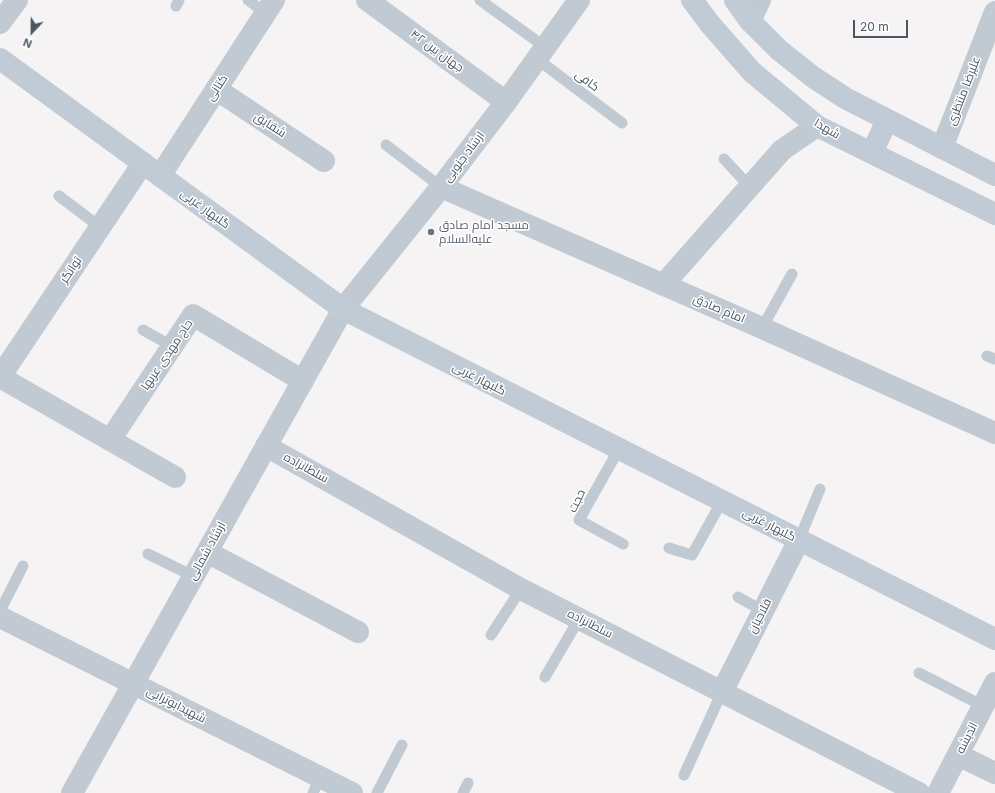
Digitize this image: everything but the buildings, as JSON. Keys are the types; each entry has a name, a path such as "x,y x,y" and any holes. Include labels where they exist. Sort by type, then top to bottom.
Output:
{"street":[{"path":"0,23 17,0"},
{"name":"جهان بین ۴۲","path":"367,0 506,102"},
{"name":"شهدا","path":"692,0 710,24 752,72 818,126 995,214"},
{"path":"735,0 750,21 779,50 813,78 845,98 995,175"},
{"path":"750,21 760,0"},
{"name":"ارشاد جنوبی","path":"343,310 441,187 506,102 577,1"},
{"name":"کتانی","path":"151,170 216,90 270,7"},
{"name":"علیرضا منتظری","path":"942,148 995,12"},
{"name":"گلبهار غربی","path":"0,59 343,310 995,639"},
{"name":"شقایق","path":"216,90 324,161"},
{"path":"872,153 887,120"},
{"path":"663,285 782,150 818,126"},
{"name":"توانگر","path":"0,377 100,227 151,170"},
{"name":"امام صادق","path":"441,187 762,328 995,433"},
{"name":"ارشاد شمالی","path":"72,793 343,310"},
{"name":"حاج مهدی عربها","path":"110,440 193,316 302,381"},
{"path":"0,377 175,477"},
{"name":"سلطانزاده","path":"266,446 521,589 919,793"},
{"name":"فلاحیان","path":"722,692 799,540"},
{"path":"207,552 358,632"},
{"name":"شهیدابوترابی","path":"0,617 133,683 317,785 352,793"},
{"name":"اندیشه","path":"938,793 995,683"},
{"path":"958,756 995,773"}],"lane":[{"path":"248,0 270,7"},
{"name":"کافی","path":"480,0 622,123"},
{"path":"386,145 441,187"},
{"path":"724,159 750,187"},
{"path":"59,196 100,227"},
{"path":"762,328 792,274"},
{"path":"143,330 172,346"},
{"name":"حجت","path":"619,449 580,520 623,544"},
{"path":"799,540 820,490"},
{"path":"669,548 692,555 722,501"},
{"path":"148,554 193,576"},
{"path":"0,611 23,566"},
{"path":"491,636 521,589"},
{"path":"738,597 763,611"},
{"path":"544,677 579,619"},
{"path":"919,673 983,706"},
{"path":"684,775 722,692"},
{"path":"377,793 402,744"}],"place":[{"name":"مسجد امام صادق علیه‌السلام","path":"431,232"}]}
